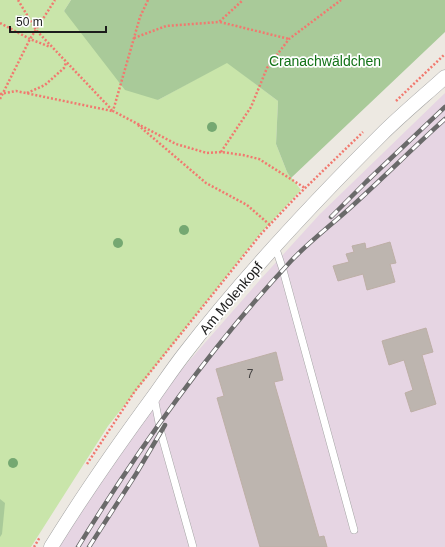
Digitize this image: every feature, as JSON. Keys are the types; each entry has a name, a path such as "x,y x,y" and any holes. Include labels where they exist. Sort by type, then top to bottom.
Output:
{"street":[{"name":"Am Molenkopf","path":"51,547 81,499 127,432 184,354 275,246 311,207 382,134 445,77"}],"lane":[{"path":"275,246 283,270 354,530"},
{"path":"154,396 161,432 192,547"}],"path":[{"path":"18,0 36,30 50,47 113,111"},
{"path":"0,99 1,94 30,39 54,0"},
{"path":"113,111 140,17 148,0"},
{"path":"219,22 243,0"},
{"path":"221,152 251,107 267,68 289,39 341,0"},
{"path":"134,38 166,26 219,22 289,39"},
{"path":"0,23 30,39 50,47"},
{"path":"26,93 45,85 64,68 66,63"},
{"path":"1,94 16,91 113,111 176,144 207,153 221,152 259,159 305,188"},
{"path":"135,122 206,183 247,205 270,225"}],"shaded area":[{"path":"445,93 445,547 59,547 81,510 168,385 320,214"}],"green space":[{"path":"0,0 71,0 64,11 158,100 227,62 278,101 276,144 287,172 301,190 260,234 108,426 31,547 0,547"},
{"name":"Cranachwäldchen","path":"71,0 445,0 445,32 291,178 287,172 276,144 278,101 227,63 158,100 125,90 64,11"},
{"path":"0,499 5,503 2,534 0,537"}],"building":[{"path":"390,242 396,263 390,264 395,282 367,290 363,274 338,281 333,266 349,262 346,254 354,252 352,246 365,243 366,249"},
{"path":"426,328 433,352 422,355 436,404 411,412 405,393 413,390 404,360 389,365 382,341"},
{"path":"276,352 283,380 274,382 319,537 324,536 327,547 260,547 217,398 224,396 216,369"}],"railway":[{"path":"331,217 445,107"},
{"path":"78,547 126,472 177,399 204,363 261,294 298,254 362,197 445,119"},
{"path":"89,547 136,474 165,425"}]}
